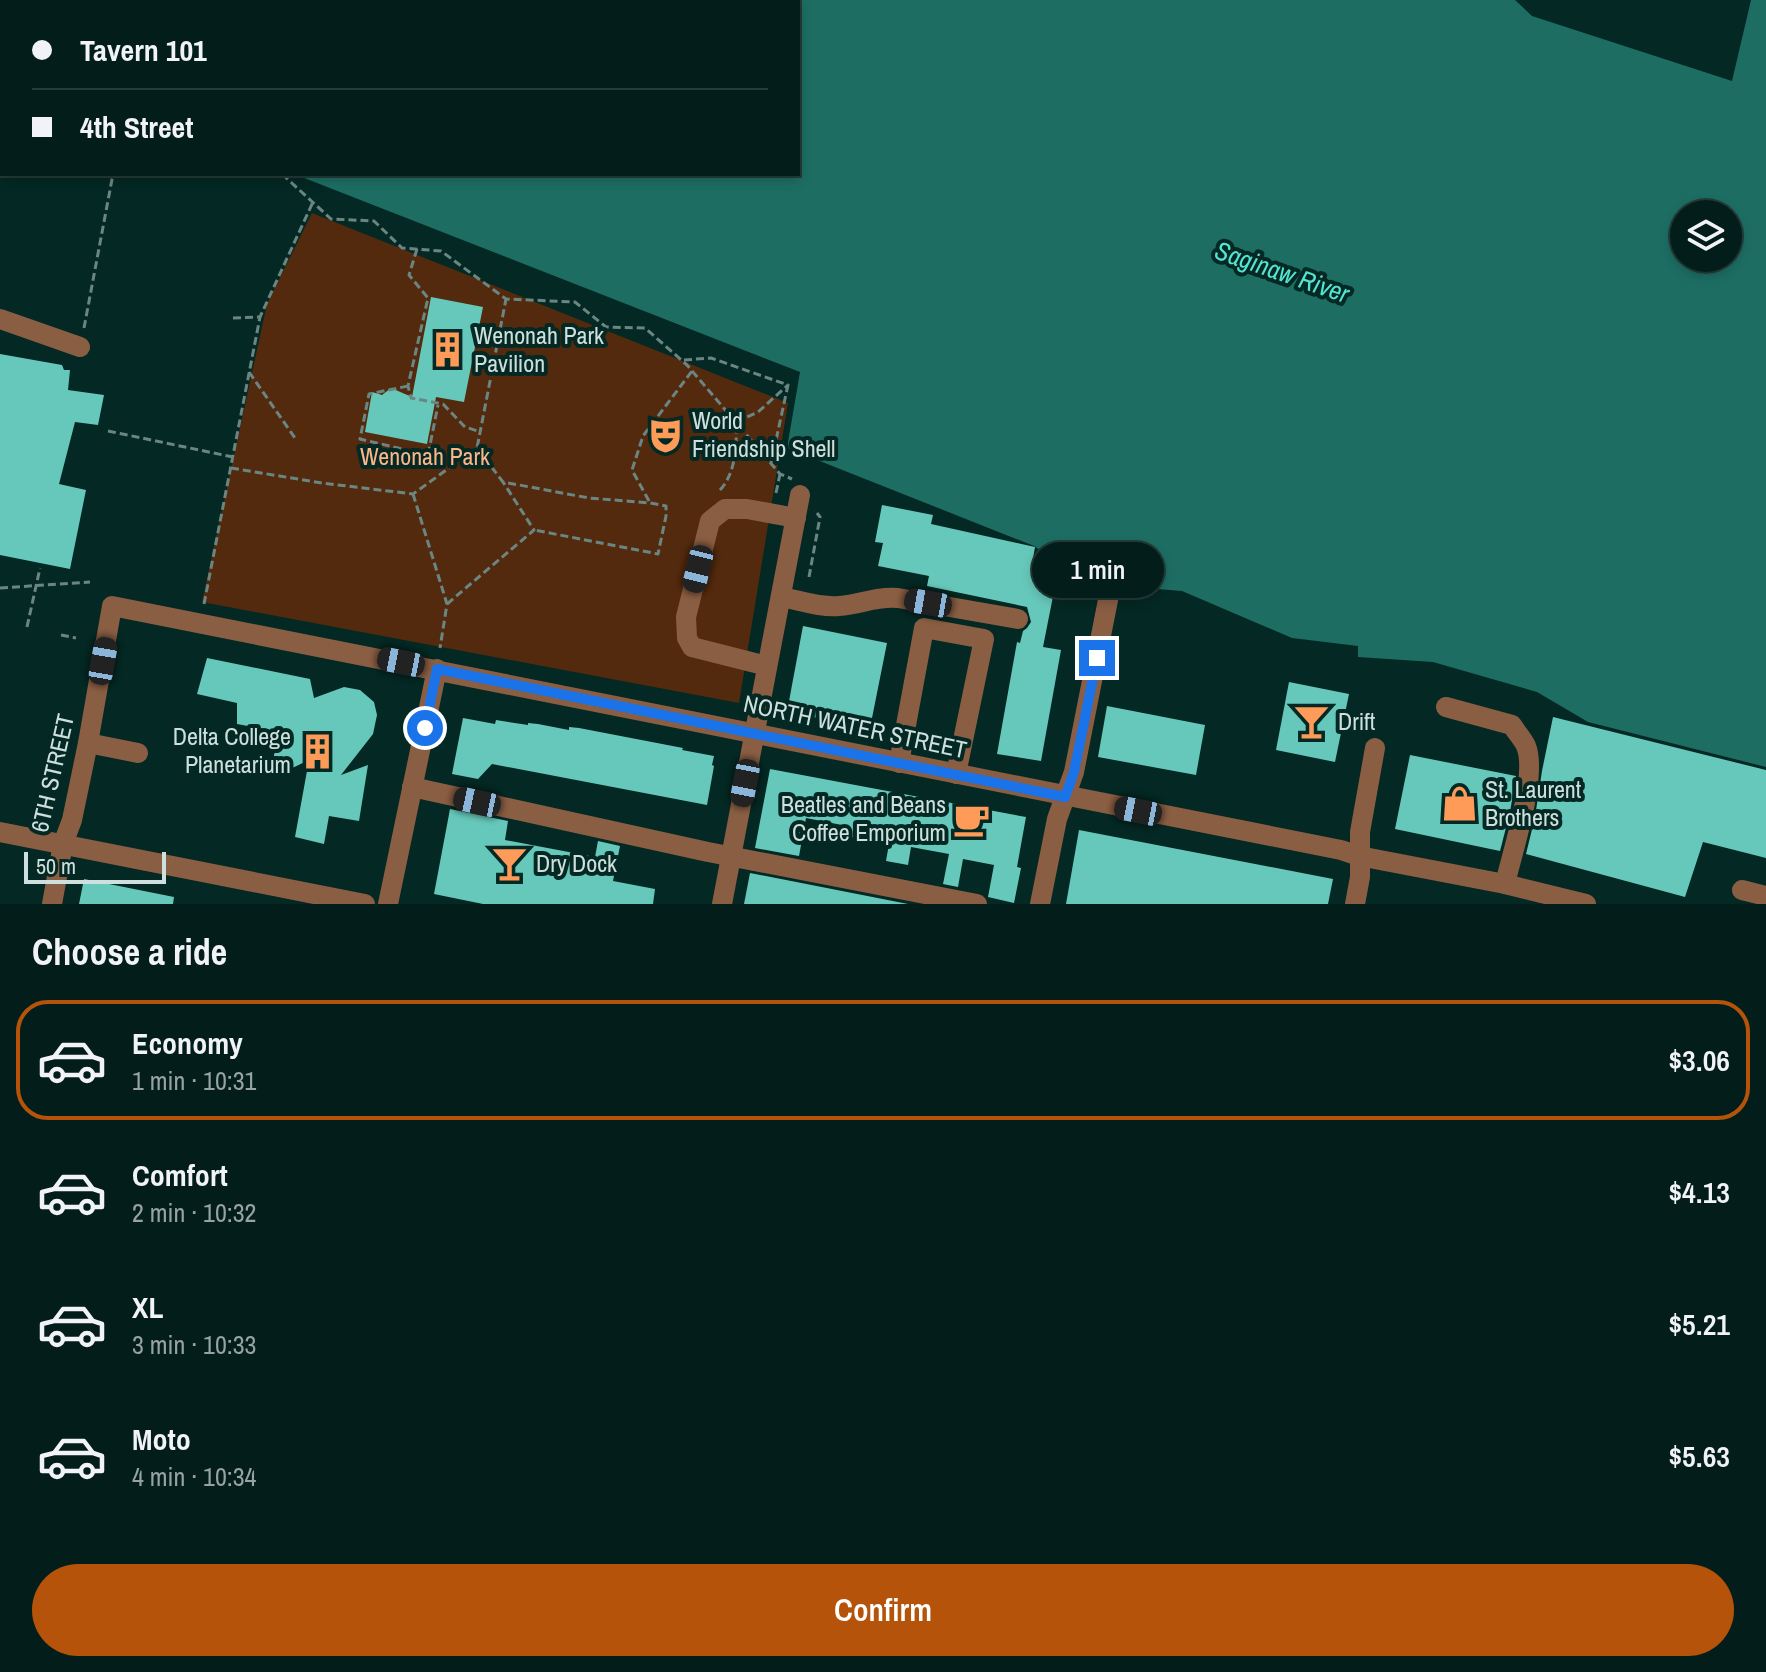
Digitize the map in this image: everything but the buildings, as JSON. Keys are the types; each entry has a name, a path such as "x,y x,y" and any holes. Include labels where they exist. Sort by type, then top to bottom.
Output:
{"street":[{"path":"0,319 80,347"},
{"path":"722,904 796,518 804,494"},
{"path":"767,666 692,647 687,638 686,617 710,521 725,509 747,509 796,518"},
{"path":"781,597 833,607 881,597 898,598 1018,619"},
{"path":"1040,904 1057,819 1074,772 1108,600"},
{"name":"NORTH WATER STREET","path":"112,606 1341,850 1586,904"},
{"name":"6TH STREET","path":"52,904 88,743 112,606"},
{"path":"899,763 924,628 984,639 956,774"},
{"path":"388,904 437,669"},
{"path":"1446,707 1512,725 1527,748 1527,792 1505,884"},
{"path":"88,743 138,753"},
{"path":"1355,904 1360,877 1360,832 1375,748"},
{"path":"412,787 731,856 977,904"},
{"path":"0,832 365,904"},
{"path":"1742,890 1766,896"}],"path":[{"path":"80,347 113,176"},
{"path":"284,176 331,219 374,221 402,248 441,251 506,299 575,302 606,327 645,328 683,361 780,474 804,494 820,517 809,577"},
{"path":"200,623 260,317 313,202"},
{"path":"417,249 409,275 428,298 408,386 411,398 443,404 465,427 481,432"},
{"path":"231,468 413,494 477,448 506,299"},
{"path":"233,318 260,317"},
{"path":"683,361 711,358 788,385"},
{"path":"650,503 632,470 643,436 692,371"},
{"path":"249,372 295,438"},
{"path":"736,422 758,412 788,385"},
{"path":"771,463 788,385"},
{"path":"408,386 369,394 360,439 428,455 439,403"},
{"path":"718,491 727,482 737,447 736,422"},
{"path":"108,431 233,457"},
{"path":"477,448 534,530 658,554 666,506 589,498 503,482"},
{"path":"413,494 447,604 437,669"},
{"path":"447,604 534,530"},
{"path":"27,627 40,568"},
{"path":"0,588 90,582"},
{"path":"61,635 76,638"}],"green space":[{"name":"Wenonah Park","path":"312,213 788,403 739,703 202,602 267,304"}],"water":[{"name":"Saginaw River","path":"800,0 1515,0 1532,16 1732,81 1751,0 1766,0 1766,767 1588,722 1537,692 1433,662 1358,657 1358,646 1292,638 1182,591 1132,587 1110,592 1095,589 1034,546 787,448 800,372 299,176 800,176"}],"place":[{"name":"Wenonah Park Pavilion","path":"448,350"},
{"name":"World Friendship Shell","path":"666,435"},
{"name":"Drift","path":"1312,722"},
{"name":"Delta College Planetarium","path":"317,751"},
{"name":"St. Laurent Brothers","path":"1459,804"},
{"name":"Beatles and Beans Coffee Emporium","path":"972,819"},
{"name":"Dry Dock","path":"510,864"}],"route":[{"path":"425,728 437,669 1065,797 1074,772 1097,658"}]}
